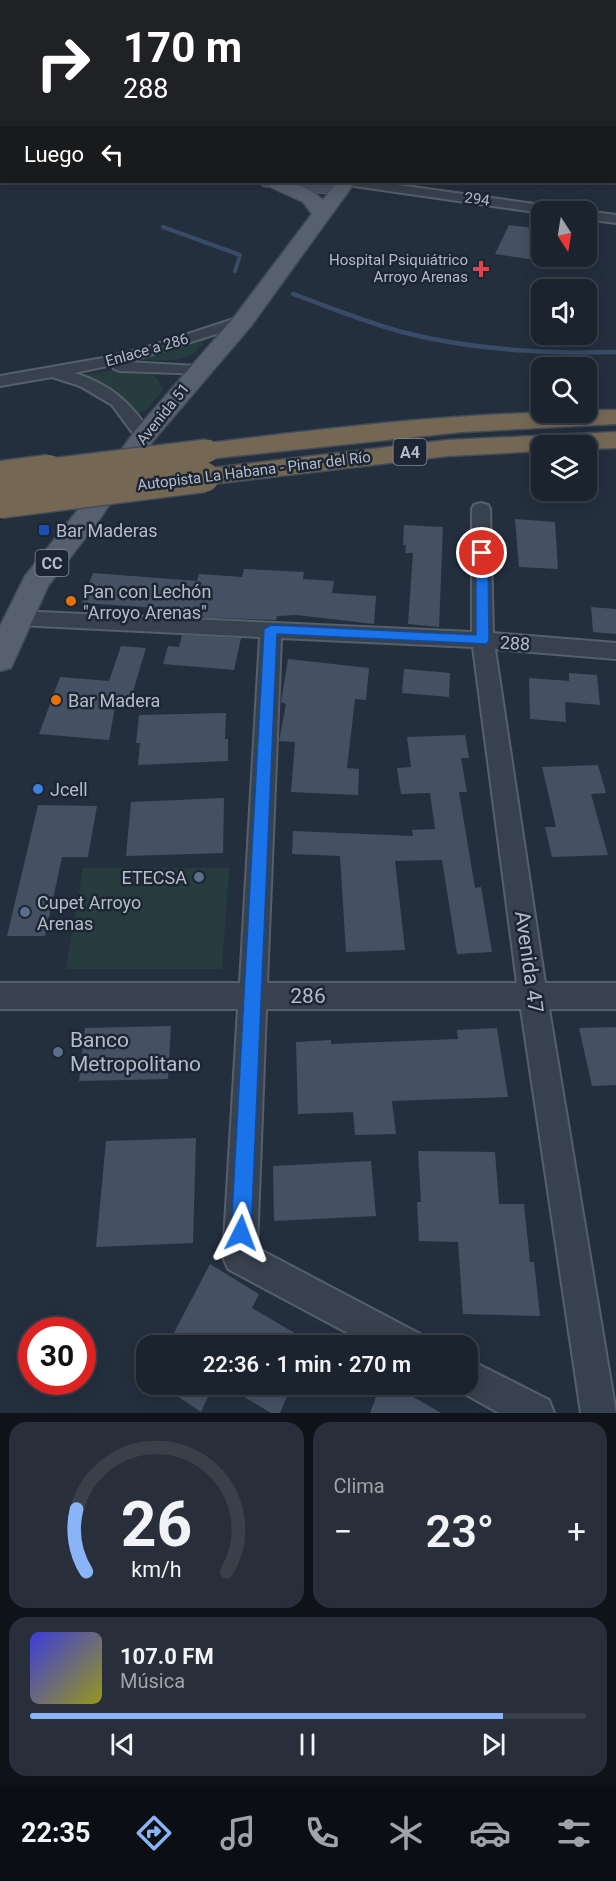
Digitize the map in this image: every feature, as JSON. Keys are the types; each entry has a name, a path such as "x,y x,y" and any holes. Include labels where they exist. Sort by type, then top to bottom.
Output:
{"highway":[{"name":"Autopista La Habana - Pinar del Río","path":"0,476 382,430 507,420 616,417"},
{"name":"Autopista La Habana - Pinar del Río","path":"0,503 448,448 616,440"}],"main road":[{"path":"274,183 309,197 318,205 322,215"},
{"name":"294","path":"310,183 347,184"},
{"name":"Avenida 51","path":"0,660 36,583 87,517 144,436 243,321 347,184"}],"street":[{"name":"294","path":"347,184 531,208"},
{"path":"597,216 616,219"},
{"name":"Enlace a 286","path":"49,371 133,356 243,321"},
{"name":"Enlace a 286","path":"49,371 115,366 198,371"},
{"path":"0,381 49,371"},
{"name":"Enlace a 286","path":"49,371 103,389 130,412 144,436"},
{"name":"Avenida 47","path":"481,509 483,640 533,996 599,1413"},
{"name":"288","path":"18,618 483,640 616,651"},
{"path":"271,629 240,1257 387,1335"},
{"name":"286","path":"0,996 616,996"},
{"path":"478,1382 536,1413"}],"green space":[{"path":"201,336 206,338 200,347 186,357 168,360 139,359"},
{"path":"122,369 152,375 163,390 147,409 139,413 113,390 80,375"},
{"path":"83,868 229,868 222,969 66,969"}],"building":[{"path":"509,225 531,228 531,259 495,254"},
{"path":"515,519 555,522 558,569 519,567"},
{"path":"404,525 443,527 439,627 408,624 413,553 405,553"},
{"path":"244,569 304,572 303,579 334,581 332,593 376,596 374,624 297,615 277,616 276,620 187,617 189,610 82,603 93,573 197,581 199,574 242,577"},
{"path":"591,607 616,609 616,634 593,632"},
{"path":"182,635 241,638 234,670 163,664 168,646 179,647"},
{"path":"121,646 146,648 128,708 115,707 109,740 39,734 60,677 109,681"},
{"path":"288,659 369,668 366,700 355,699 347,768 359,769 358,795 291,792 295,742 279,741 286,704 281,702"},
{"path":"404,669 450,673 449,697 402,693"},
{"path":"569,673 597,675 600,705 565,702 566,722 530,719 529,678 569,681"},
{"path":"226,713 225,739 228,739 228,761 138,765 140,743 136,743 139,715"},
{"path":"465,735 469,758 461,758 467,792 459,792 475,888 481,887 492,952 457,954 442,860 395,861 405,950 346,952 340,856 292,854 293,831 413,836 412,830 435,829 430,793 401,794 397,768 411,767 407,737"},
{"path":"598,765 606,793 591,794 608,855 552,857 545,827 556,827 542,767"},
{"path":"224,798 223,853 126,856 131,802"},
{"path":"38,805 97,806 88,857 62,857 45,936 7,936"},
{"path":"171,1026 168,1079 79,1081 85,1028"},
{"path":"616,1027 616,1085 592,1086 579,1028"},
{"path":"497,1028 508,1097 392,1101 396,1134 355,1135 353,1112 298,1114 296,1042 331,1040 331,1044 458,1039 457,1030"},
{"path":"196,1138 193,1243 96,1247 106,1141"},
{"path":"418,1151 495,1152 499,1204 524,1204 530,1262 534,1262 540,1316 463,1314 458,1242 419,1241 417,1202 421,1202"},
{"path":"371,1161 376,1216 274,1221 273,1166"},
{"path":"210,1264 259,1294 252,1308 298,1335 173,1335"},
{"path":"176,1395 209,1395 201,1412"},
{"path":"241,1395 287,1395 280,1413 271,1413"},
{"path":"377,1395 410,1395 441,1413 370,1413"}],"waterway":[{"path":"163,227 240,255 235,271"},
{"path":"293,294 388,328 454,343 508,350 616,352"}],"place":[{"name":"Hospital Psiquiátrico Arroyo Arenas","path":"481,269"},
{"name":"Bar Maderas","path":"44,530"},
{"name":"Pan con Lechón \"Arroyo Arenas\"","path":"71,601"},
{"name":"Bar Madera","path":"56,700"},
{"name":"Jcell","path":"38,789"},
{"name":"ETECSA","path":"199,877"},
{"name":"Cupet Arroyo Arenas","path":"25,912"},
{"name":"Banco Metropolitano","path":"58,1052"}],"route":[{"path":"241,1233 271,629 483,640 482,553"}]}
